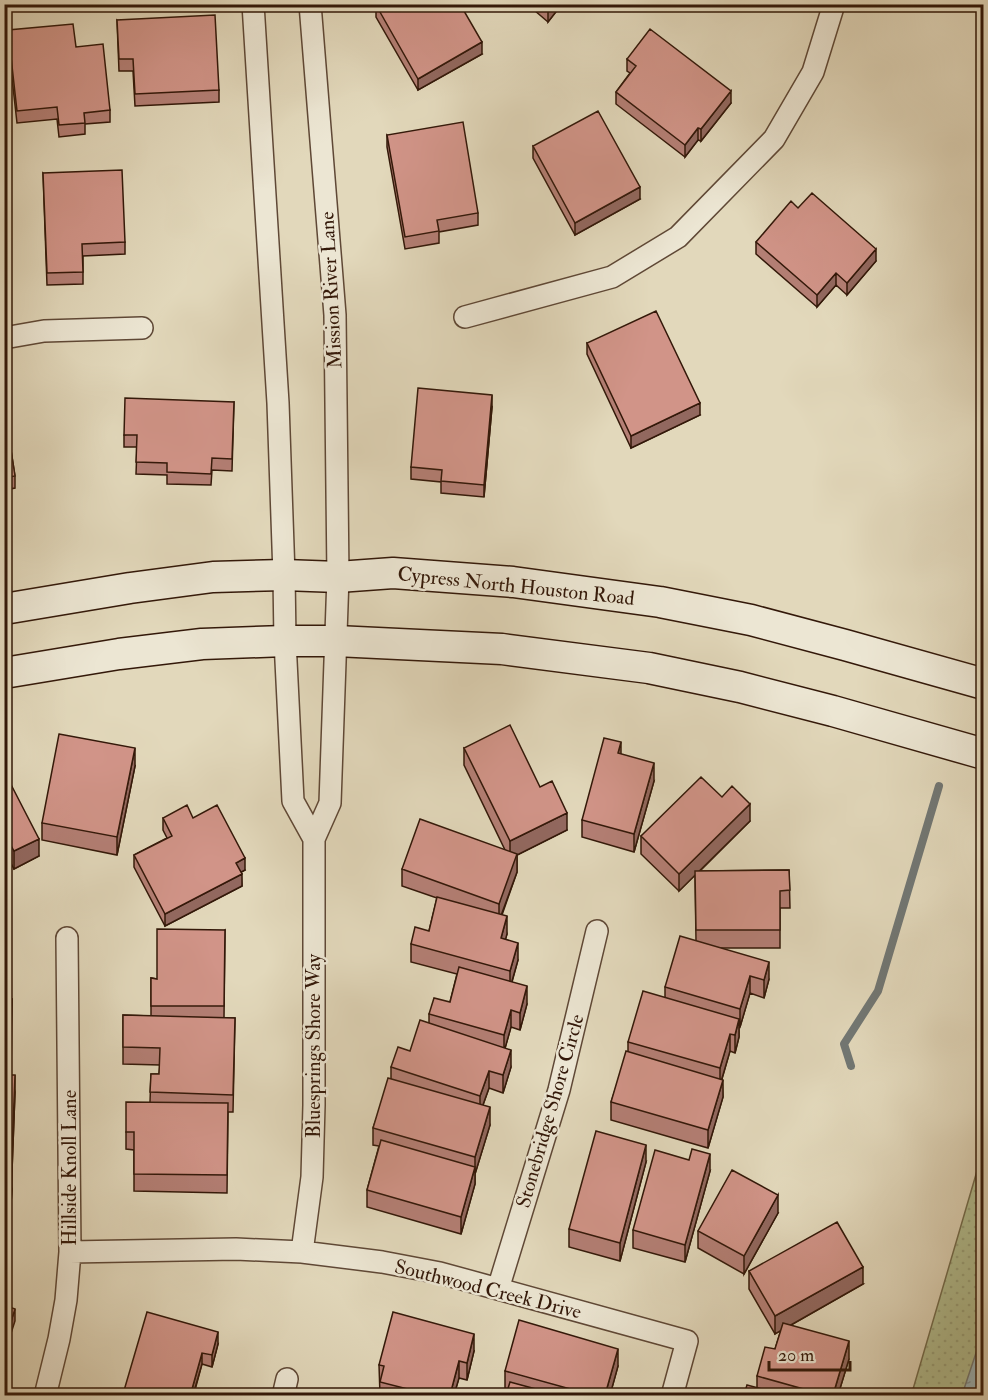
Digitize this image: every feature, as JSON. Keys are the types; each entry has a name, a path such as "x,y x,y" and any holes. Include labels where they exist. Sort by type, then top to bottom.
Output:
{"main road":[{"name":"Cypress North Houston Road","path":"4,609 119,589 213,577 285,575 338,577 393,573 513,582 660,602 751,620 984,684"},
{"path":"4,674 119,654 202,644 285,640 502,649 649,668 740,687 984,754"}],"street":[{"path":"254,4 278,402 285,575"},
{"name":"Mission River Lane","path":"310,4 335,315 338,577"},
{"path":"465,317 612,277 678,237 774,139 813,72 834,4"},
{"path":"4,338 44,331 142,328"},
{"name":"Bluesprings Shore Way","path":"285,575 285,640 293,801 314,839"},
{"name":"Bluesprings Shore Way","path":"302,1252 312,1177 314,839 330,803 338,577"},
{"name":"Stonebridge Shore Circle","path":"498,1289 559,1090 597,931"},
{"name":"Hillside Knoll Lane","path":"45,1395 59,1339 70,1252 67,938"},
{"name":"Southwood Creek Drive","path":"70,1252 236,1249 302,1252 382,1262 440,1273 687,1341 672,1395"}],"green space":[{"path":"977,1171 983,1173 983,1395 911,1396"}],"water":[{"path":"983,1332 983,1395 962,1395"}],"building":[{"path":"377,4 460,4 482,42 418,79"},
{"path":"541,4 552,4 548,10"},
{"path":"215,15 219,90 135,94 133,59 119,59 117,20"},
{"path":"73,24 76,47 103,44 110,110 84,113 85,123 59,125 57,107 17,111 8,30"},
{"path":"650,29 731,91 701,129 698,128 685,145 616,92 636,66 627,59"},
{"path":"598,111 640,187 575,223 533,146"},
{"path":"463,122 478,213 437,220 439,231 405,237 387,135"},
{"path":"122,170 125,242 82,244 83,272 47,273 43,173"},
{"path":"812,193 876,249 847,283 836,273 817,295 756,242 791,201 798,208"},
{"path":"656,311 700,403 631,436 587,343"},
{"path":"418,388 492,395 484,485 441,481 442,470 411,467"},
{"path":"125,398 234,402 232,459 212,458 211,474 167,472 167,463 136,462 137,435 124,435"},
{"path":"4,405 15,476 4,478"},
{"path":"510,725 540,787 552,781 567,813 510,841 464,748"},
{"path":"59,734 135,748 117,837 42,823"},
{"path":"604,738 621,742 618,753 654,763 634,834 582,820"},
{"path":"4,771 39,839 14,851 4,833"},
{"path":"701,777 722,797 732,786 750,804 679,874 641,836"},
{"path":"187,805 193,818 217,805 245,858 236,863 242,874 165,914 134,855 172,836 163,818"},
{"path":"420,819 517,854 499,904 402,869"},
{"path":"789,870 790,890 780,891 780,930 696,930 695,871"},
{"path":"437,897 507,916 501,938 518,943 510,971 411,944 415,927 429,931"},
{"path":"157,929 225,930 224,1006 151,1006 151,978 157,979"},
{"path":"680,936 769,962 764,980 750,976 740,1009 665,987"},
{"path":"4,957 7,957 6,985 4,985"},
{"path":"459,967 527,986 520,1013 511,1010 504,1035 429,1014 434,998 450,1002"},
{"path":"643,991 739,1019 735,1035 730,1034 720,1068 628,1042"},
{"path":"4,999 12,999 10,1069 4,1069"},
{"path":"123,1015 235,1018 233,1095 150,1092 151,1074 159,1074 160,1048 123,1047"},
{"path":"420,1020 511,1050 503,1075 489,1071 480,1096 391,1067 398,1047 410,1051"},
{"path":"626,1051 723,1080 708,1130 611,1102"},
{"path":"4,1075 15,1075 12,1154 4,1153"},
{"path":"388,1078 490,1107 475,1157 373,1128"},
{"path":"126,1102 228,1103 227,1175 134,1174 134,1132 126,1132"},
{"path":"596,1131 646,1145 620,1243 569,1229"},
{"path":"381,1140 475,1167 461,1217 367,1190"},
{"path":"692,1149 710,1154 685,1245 633,1230 655,1150 689,1160"},
{"path":"732,1170 778,1195 744,1256 698,1231"},
{"path":"4,1171 12,1171 7,1243 4,1243"},
{"path":"837,1222 863,1267 775,1316 749,1271"},
{"path":"4,1291 10,1292 6,1306 15,1309 4,1343"},
{"path":"147,1312 218,1332 212,1355 202,1353 192,1389 215,1395 123,1394"},
{"path":"393,1312 474,1334 467,1363 459,1361 450,1395 431,1395 380,1382 384,1366 379,1365"},
{"path":"519,1320 618,1349 605,1395 592,1395 505,1371"},
{"path":"783,1323 849,1341 833,1395 825,1395 757,1376 765,1347 775,1349"},
{"path":"510,1382 558,1395 506,1395"},
{"path":"747,1385 785,1395 744,1395"}],"waterway":[{"path":"982,635 984,628"},
{"path":"851,1066 844,1044 878,991 939,786"}]}
